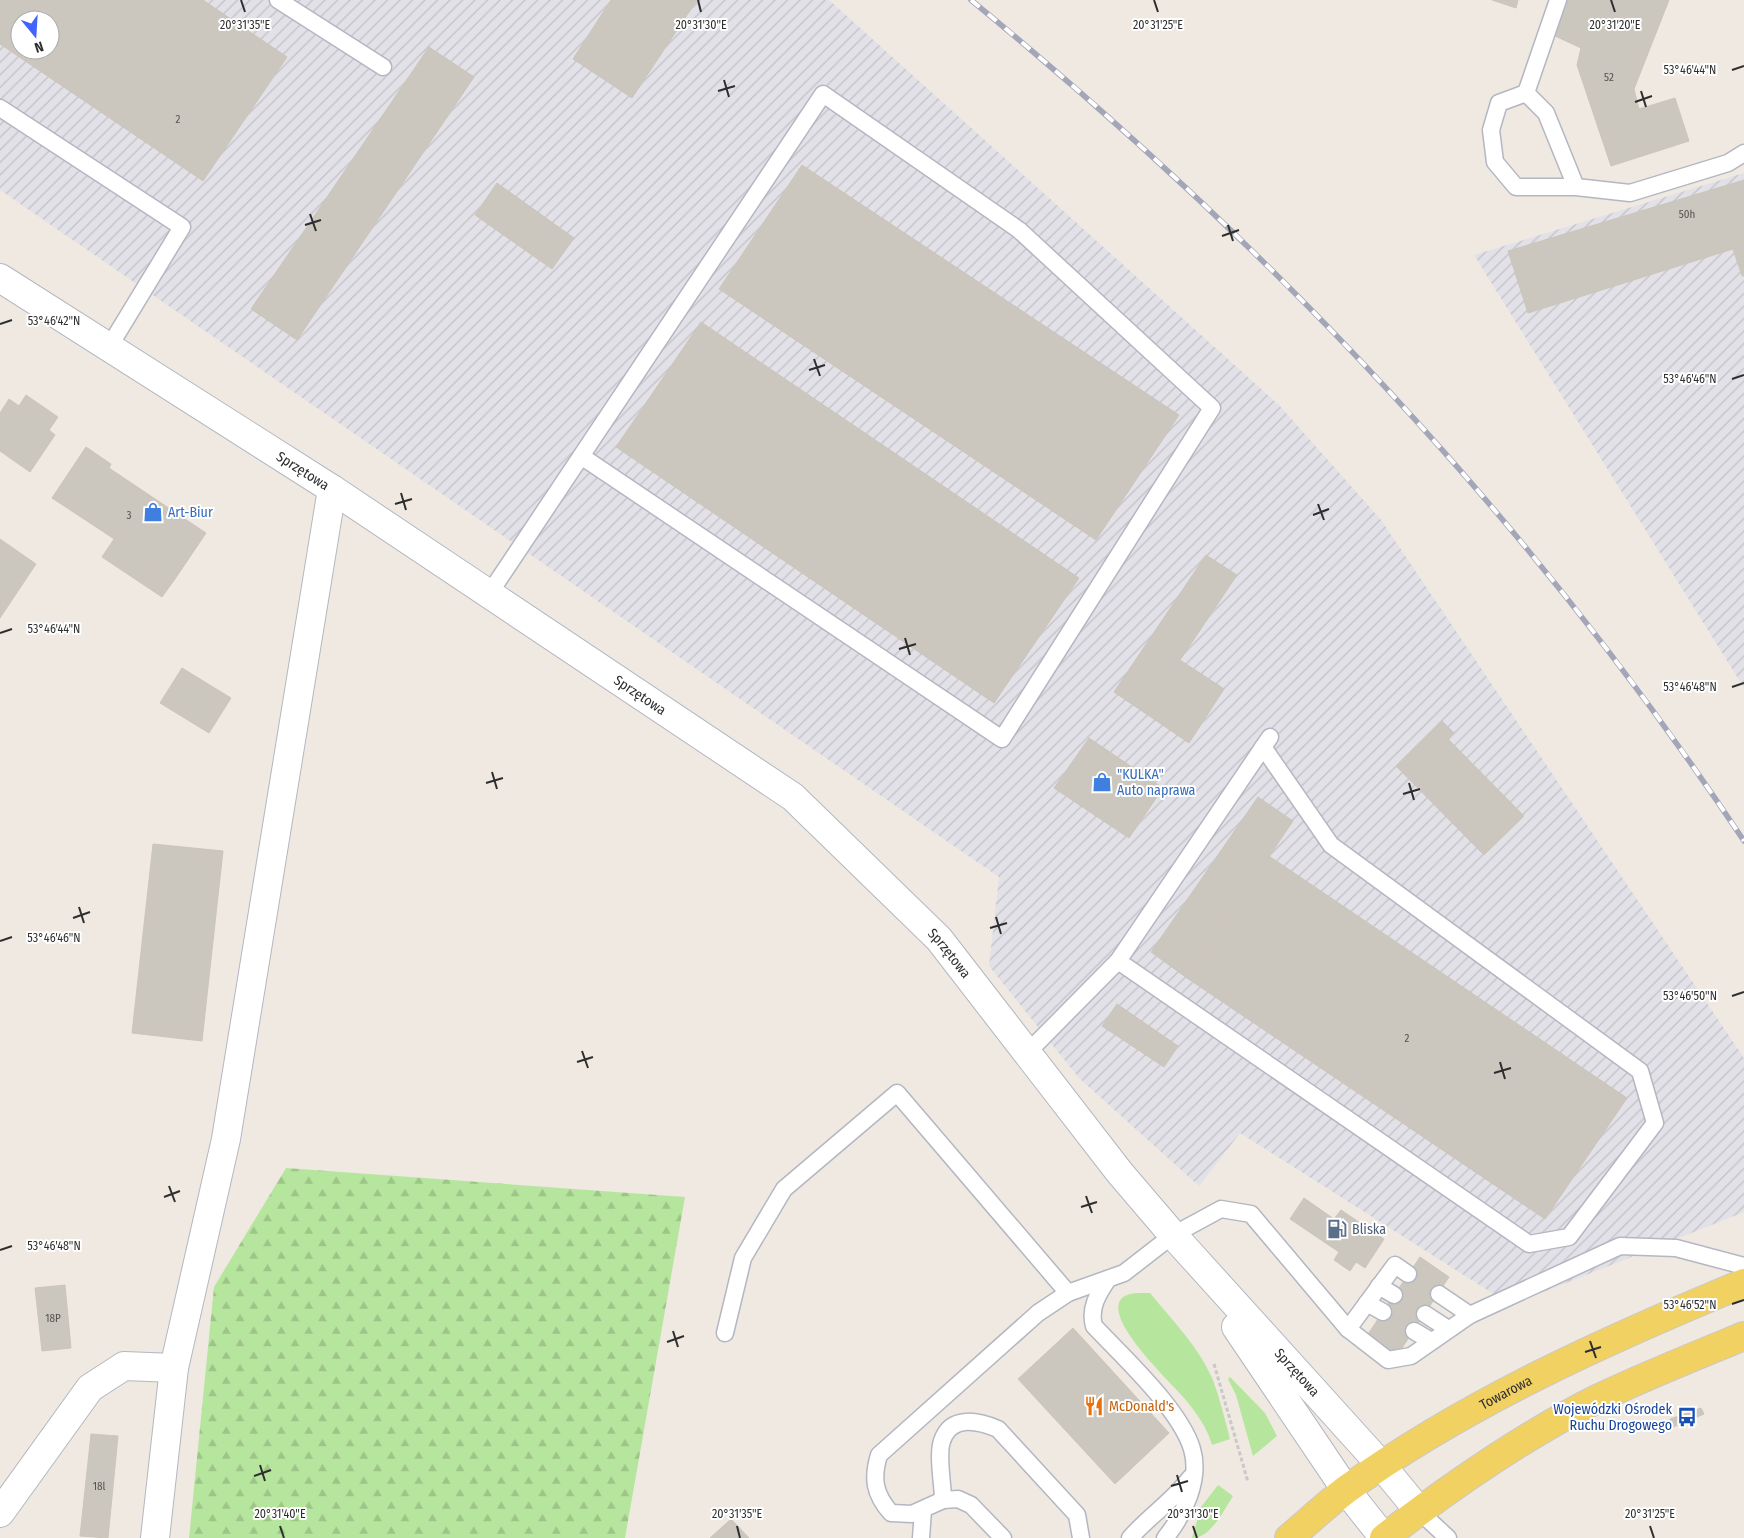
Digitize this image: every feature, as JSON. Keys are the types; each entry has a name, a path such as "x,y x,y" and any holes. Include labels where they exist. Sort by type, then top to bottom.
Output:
{"main road":[{"name":"Towarowa","path":"1289,1538 1346,1490 1457,1418 1567,1361 1744,1282"},
{"path":"1384,1538 1419,1511 1526,1440 1597,1400 1744,1336"}],"street":[{"name":"Sprzętowa","path":"0,278 332,489 794,797 939,938 1120,1172 1172,1235 1382,1466 1419,1511"},
{"path":"155,1538 174,1368 226,1138 332,489"},
{"name":"Sprzętowa","path":"1172,1235 1296,1414 1346,1490 1384,1538"},
{"path":"0,1513 90,1388 124,1366 174,1368"}],"lane":[{"path":"278,0 383,68"},
{"path":"1526,93 1558,0"},
{"path":"1526,93 1546,113 1576,187"},
{"path":"1526,93 1499,102 1491,130 1495,162 1516,188 1576,187 1630,193 1728,163 1744,153"},
{"path":"488,594 824,94 1019,230 1212,408 1002,739 581,456"},
{"path":"0,108 182,227 109,348"},
{"path":"1028,1053 1118,961 1267,742 1331,845 1640,1071 1655,1123 1569,1237 1529,1244 1118,961"},
{"path":"725,1333 743,1258 784,1189 897,1094 1068,1293"},
{"path":"1003,1538 971,1505 958,1499 944,1500 912,1514 891,1513 882,1504 875,1488 874,1471 880,1454 1038,1313 1068,1293 1124,1273 1172,1235 1221,1209 1251,1214 1348,1329 1388,1360 1411,1356 1470,1315 1620,1246 1676,1248 1744,1266"},
{"path":"1348,1329 1395,1266 1408,1274"},
{"path":"1108,1279 1095,1298 1092,1318 1094,1326 1174,1414 1192,1450 1193,1472 1188,1502 1176,1524 1165,1538"},
{"path":"1379,1286 1394,1295"},
{"path":"1439,1294 1470,1315"},
{"path":"1367,1303 1383,1312"},
{"path":"1425,1314 1448,1329"},
{"path":"1414,1331 1431,1341"},
{"path":"944,1500 940,1455 942,1440 952,1428 968,1420 985,1423 998,1429 1077,1515 1081,1538"},
{"path":"1130,1538 1143,1523 1179,1493 1193,1472"},
{"path":"922,1538 923,1510"},
{"path":"1419,1511 1448,1538"}],"path":[{"path":"1214,1364 1248,1482"}],"shaded area":[{"path":"0,0 829,0 1279,405 1381,520 1744,1058 1744,1212 1511,1305 1240,1133 1199,1186 1079,1078 989,966 999,877 0,190"},
{"path":"1744,173 1744,688 1474,255"}],"green space":[{"path":"286,1168 685,1197 625,1538 189,1538 214,1287"},
{"path":"1150,1293 1184,1334 1207,1368 1218,1395 1230,1439 1212,1445 1204,1426 1194,1410 1154,1366 1129,1334 1121,1319 1118,1307 1123,1297 1126,1295"},
{"path":"1230,1377 1265,1413 1277,1436 1253,1456 1236,1395 1228,1379"},
{"path":"1218,1485 1233,1496 1211,1528 1199,1537 1192,1538 1201,1507"}],"building":[{"path":"0,0 203,0 287,57 203,181 24,60 60,60 60,10 10,10 10,51 0,44"},
{"path":"611,0 697,0 632,98 573,59"},
{"path":"1492,0 1518,0 1516,8"},
{"path":"1565,0 1669,0 1634,89 1639,109 1675,98 1689,141 1611,166 1577,65 1581,48 1553,35"},
{"path":"429,47 474,77 297,340 251,309"},
{"path":"802,165 1179,415 1096,540 719,289"},
{"path":"1744,180 1744,276 1742,276 1733,249 1528,313 1508,251"},
{"path":"497,183 574,238 552,269 475,215"},
{"path":"701,322 1079,578 994,703 616,447"},
{"path":"26,395 58,417 49,430 55,435 30,472 0,451 0,413 9,399 19,406"},
{"path":"86,447 111,464 109,468 206,533 175,579 52,498"},
{"path":"0,539 36,564 0,618"},
{"path":"114,539 175,579 162,597 102,557"},
{"path":"1206,555 1237,575 1180,660 1224,689 1189,743 1114,692"},
{"path":"182,668 231,698 209,733 160,703"},
{"path":"1442,721 1454,733 1448,739 1524,816 1484,855 1396,766"},
{"path":"1089,738 1163,788 1129,838 1054,788"},
{"path":"1258,797 1293,821 1187,978 1151,952"},
{"path":"153,844 223,851 202,1041 132,1033"},
{"path":"1269,856 1627,1098 1545,1219 1187,978"},
{"path":"1117,1004 1178,1046 1164,1067 1102,1026"},
{"name":"Bliska","path":"1304,1198 1334,1219 1341,1210 1384,1239 1365,1268 1356,1262 1350,1271 1334,1260 1339,1252 1290,1219"},
{"path":"1420,1257 1449,1277 1396,1357 1366,1337"},
{"path":"65,1285 71,1348 42,1351 35,1288"},
{"name":"McDonald's","path":"1073,1328 1169,1433 1115,1484 1018,1379"},
{"path":"1701,1408 1704,1414 1673,1427 1670,1419"},
{"path":"91,1434 118,1436 108,1538 80,1536"},
{"path":"731,1519 749,1538 710,1538"}],"railway":[{"path":"971,0 1082,94 1188,190 1291,289 1389,392 1484,498 1575,608 1661,722 1744,841"}],"place":[{"name":"Art-Biur","path":"153,512"},
{"name":"\"KULKA\" Auto naprawa","path":"1102,782"},
{"name":"Bliska","path":"1337,1229"},
{"name":"McDonald's","path":"1094,1406"},
{"name":"Wojewódzki Ośrodek Ruchu Drogowego","path":"1687,1417"}]}
